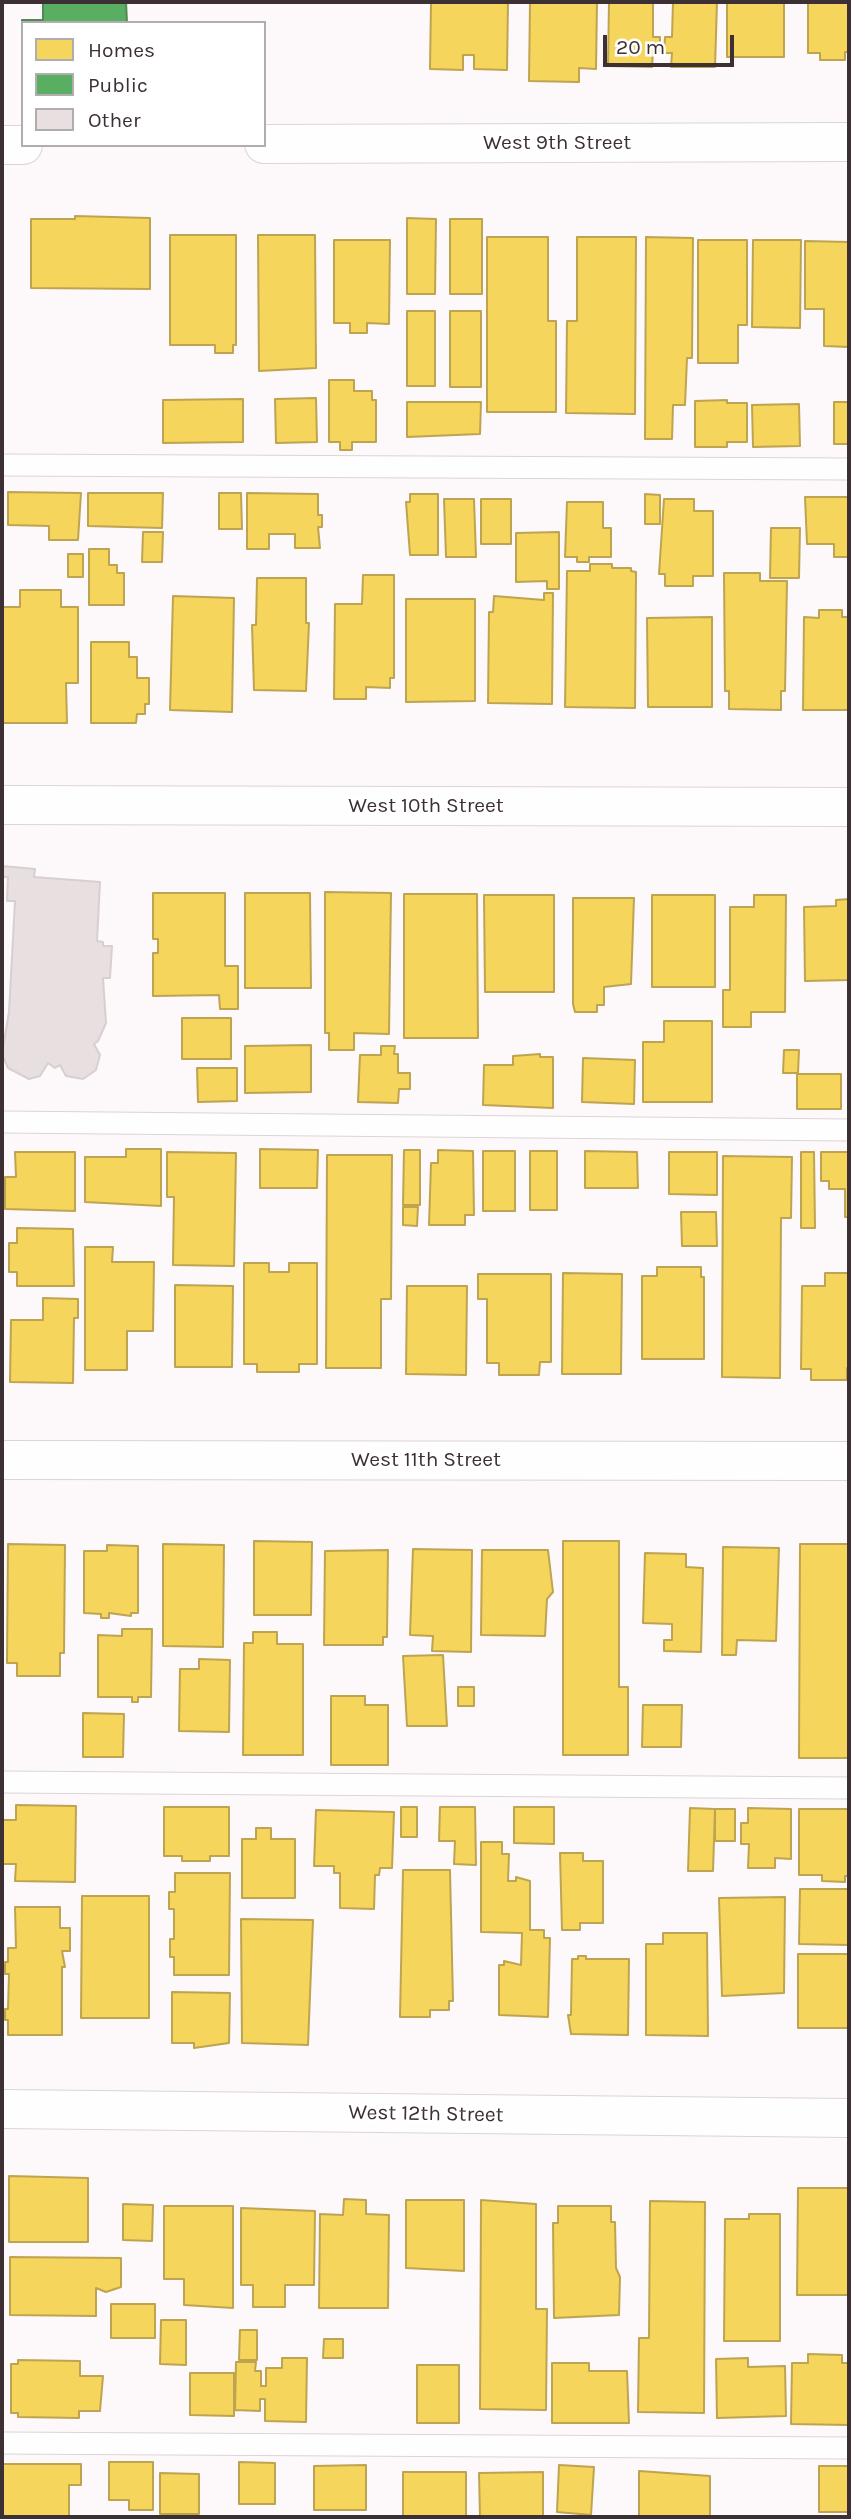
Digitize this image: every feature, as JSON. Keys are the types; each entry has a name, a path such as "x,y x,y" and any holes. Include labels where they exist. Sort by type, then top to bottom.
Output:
{"street":[{"name":"West 9th Street","path":"266,144 849,142"},
{"path":"2,145 21,145"},
{"name":"West 10th Street","path":"2,805 849,807"},
{"name":"West 11th Street","path":"2,1460 849,1461"},
{"name":"West 12th Street","path":"2,2109 849,2118"}],"lane":[{"path":"2,465 849,469"},
{"path":"2,1122 849,1130"},
{"path":"2,1782 849,1788"},
{"path":"2,2443 849,2448"}],"building: Homes":[{"path":"431,2 508,2 507,70 474,69 474,55 463,55 463,70 430,69"},
{"path":"530,2 597,2 596,69 579,68 579,82 529,81"},
{"path":"609,2 653,2 653,37 660,37 660,51 653,51 652,67 608,66"},
{"path":"673,2 717,2 715,67 671,67 672,53 664,53 665,37 672,37"},
{"path":"727,2 784,2 784,57 727,57"},
{"path":"808,2 849,2 849,52 845,52 845,60 820,60 820,53 808,53"},
{"path":"75,216 150,218 150,289 31,288 31,219 75,219"},
{"path":"407,218 436,219 435,294 407,294"},
{"path":"450,219 482,219 482,294 450,294"},
{"path":"170,235 236,235 236,345 233,345 233,353 215,353 215,345 170,345"},
{"path":"258,235 315,235 316,368 259,371"},
{"path":"487,237 548,237 548,321 556,321 556,412 487,412"},
{"path":"577,237 636,237 635,414 566,413 567,321 577,321"},
{"path":"646,237 693,238 692,358 687,358 685,405 673,405 672,439 645,439"},
{"path":"334,240 390,240 389,324 367,323 367,333 350,333 350,323 334,323"},
{"path":"698,240 747,240 747,325 738,325 738,363 698,363"},
{"path":"753,240 801,240 800,328 752,327"},
{"path":"805,241 849,242 849,347 824,346 824,309 805,309"},
{"path":"407,311 435,311 435,386 407,386"},
{"path":"450,311 481,311 481,387 450,387"},
{"path":"329,380 354,380 354,391 372,391 372,400 376,400 376,442 352,442 352,450 340,450 340,442 329,442"},
{"path":"316,398 317,442 276,443 275,399"},
{"path":"243,399 243,442 163,443 163,400"},
{"path":"727,400 727,403 747,403 747,442 727,442 727,447 695,447 695,401"},
{"path":"407,402 481,402 480,434 407,437"},
{"path":"834,402 849,402 849,444 834,444"},
{"path":"799,404 800,446 753,447 752,405"},
{"path":"8,492 81,493 78,540 49,540 49,526 8,525"},
{"path":"88,493 163,493 162,528 88,526"},
{"path":"219,493 241,493 242,529 219,529"},
{"path":"247,493 318,494 318,515 322,515 322,527 318,527 320,548 295,548 295,534 269,534 269,549 247,549"},
{"path":"410,494 438,494 438,555 410,555 406,502 410,502"},
{"path":"645,494 660,495 660,524 645,524"},
{"path":"805,497 849,497 849,557 834,557 834,544 807,544"},
{"path":"444,499 474,499 476,557 446,557"},
{"path":"481,499 511,499 511,544 481,544"},
{"path":"664,499 694,499 694,511 713,511 713,576 693,576 693,586 665,586 665,574 659,574"},
{"path":"567,502 603,502 603,528 611,528 611,557 589,557 589,562 577,562 577,557 565,557"},
{"path":"771,528 800,528 799,578 770,578"},
{"path":"143,532 163,532 162,562 142,562"},
{"path":"559,532 559,589 547,589 547,581 516,582 516,533"},
{"path":"89,549 109,549 109,565 117,565 117,573 124,573 124,605 89,605"},
{"path":"68,554 83,554 83,577 68,577"},
{"path":"590,564 612,564 612,568 631,568 631,571 636,572 635,708 565,707 567,571 590,571"},
{"path":"724,573 760,573 760,581 787,581 785,691 781,691 781,710 729,709 729,691 725,691"},
{"path":"363,575 394,575 394,678 390,678 390,688 366,687 366,699 334,699 335,604 362,604"},
{"path":"257,578 306,578 306,623 309,623 306,691 254,690 252,625 256,625"},
{"path":"20,590 61,590 61,607 78,607 78,683 66,683 67,723 2,723 2,607 20,607"},
{"path":"544,593 553,593 552,704 488,703 489,612 493,612 494,596 544,600"},
{"path":"173,596 234,598 232,712 170,710"},
{"path":"406,599 475,599 475,701 406,702"},
{"path":"819,610 842,610 842,617 849,617 849,710 803,710 804,617 819,618"},
{"path":"712,617 712,707 648,707 647,618"},
{"path":"91,642 129,642 129,657 137,657 137,678 149,678 149,704 145,704 145,714 137,714 136,723 91,723"},
{"path":"325,892 391,893 389,1034 354,1033 354,1050 329,1050 329,1033 325,1033"},
{"path":"153,893 225,893 225,966 238,966 238,1009 220,1009 219,995 153,996 153,953 158,953 158,939 153,939"},
{"path":"245,893 310,893 311,988 245,988"},
{"path":"404,894 477,894 478,1038 404,1038"},
{"path":"484,895 554,895 554,992 485,992"},
{"path":"652,895 715,895 715,987 652,987"},
{"path":"754,895 786,895 785,1012 751,1012 751,1027 723,1027 723,990 730,990 730,907 754,907"},
{"path":"573,898 634,898 631,984 604,987 604,1005 597,1005 597,1012 575,1012 573,1004"},
{"path":"849,899 849,980 805,981 804,907 836,906 836,900"},
{"path":"182,1018 231,1018 231,1059 182,1059"},
{"path":"664,1021 712,1021 712,1102 643,1102 643,1042 664,1042"},
{"path":"311,1045 311,1092 245,1093 245,1046"},
{"path":"381,1046 395,1046 398,1073 410,1073 410,1089 399,1089 398,1103 358,1102 360,1055 381,1055"},
{"path":"784,1050 799,1050 798,1073 783,1073"},
{"path":"540,1054 540,1057 553,1057 553,1108 483,1105 484,1065 513,1065 513,1056"},
{"path":"583,1058 635,1060 634,1104 582,1102"},
{"path":"197,1068 237,1068 237,1101 198,1102"},
{"path":"797,1074 841,1074 841,1109 797,1109"},
{"path":"126,1149 161,1149 161,1206 85,1202 85,1157 126,1157"},
{"path":"260,1149 318,1150 317,1188 260,1188"},
{"path":"404,1150 420,1150 420,1205 403,1205"},
{"path":"438,1150 473,1151 474,1215 465,1215 465,1225 429,1225 431,1163 438,1163"},
{"path":"483,1151 515,1151 515,1211 483,1211"},
{"path":"530,1151 557,1151 557,1210 530,1210"},
{"path":"585,1151 637,1152 638,1188 585,1188"},
{"path":"15,1152 75,1152 75,1211 5,1209 5,1177 16,1177"},
{"path":"167,1152 236,1153 234,1266 173,1265 174,1197 167,1197"},
{"path":"669,1152 717,1152 717,1195 669,1194"},
{"path":"801,1152 814,1152 815,1228 801,1228"},
{"path":"821,1152 849,1152 849,1217 845,1217 845,1189 829,1189 829,1181 821,1181"},
{"path":"327,1155 392,1155 391,1299 381,1299 381,1368 326,1368"},
{"path":"723,1156 792,1157 791,1218 781,1218 780,1378 722,1377"},
{"path":"403,1207 418,1207 417,1226 403,1225"},
{"path":"681,1212 716,1212 717,1246 682,1246"},
{"path":"17,1228 73,1229 74,1286 17,1286 17,1272 9,1272 9,1243 17,1243"},
{"path":"85,1247 113,1247 112,1262 154,1262 153,1331 127,1331 127,1370 85,1370"},
{"path":"244,1263 269,1263 269,1272 289,1272 289,1263 317,1263 317,1364 299,1364 299,1372 257,1372 257,1364 244,1364"},
{"path":"657,1267 701,1267 701,1277 704,1277 704,1359 642,1359 642,1276 657,1276"},
{"path":"563,1273 622,1274 621,1374 562,1374"},
{"path":"825,1273 849,1273 847,1380 811,1380 811,1369 801,1369 802,1286 825,1286"},
{"path":"478,1274 551,1274 551,1362 540,1362 539,1375 499,1375 499,1363 487,1363 487,1299 478,1299"},
{"path":"175,1285 233,1286 232,1367 175,1367"},
{"path":"407,1286 467,1286 466,1375 406,1374"},
{"path":"43,1298 78,1299 78,1318 74,1318 73,1383 10,1382 11,1320 43,1320"},
{"path":"254,1541 312,1542 311,1615 254,1615"},
{"path":"563,1541 619,1541 619,1687 628,1687 628,1755 563,1755"},
{"path":"8,1544 65,1545 64,1653 60,1653 60,1676 17,1676 17,1663 7,1663"},
{"path":"163,1544 224,1545 223,1647 163,1646"},
{"path":"800,1544 849,1544 849,1758 799,1758"},
{"path":"107,1545 138,1546 138,1613 131,1613 131,1616 109,1613 109,1618 101,1618 101,1614 84,1613 84,1551 107,1551"},
{"path":"723,1547 779,1548 776,1641 737,1640 736,1655 722,1655"},
{"path":"413,1549 472,1550 471,1652 432,1651 433,1636 410,1635"},
{"path":"388,1550 387,1637 383,1637 383,1645 324,1645 325,1551"},
{"path":"482,1550 548,1550 553,1592 547,1599 545,1636 481,1635"},
{"path":"645,1553 686,1554 686,1567 703,1568 701,1652 664,1651 664,1640 672,1640 672,1624 643,1623"},
{"path":"122,1629 152,1629 151,1697 138,1697 138,1702 132,1702 132,1697 98,1697 98,1635 122,1636"},
{"path":"253,1632 277,1632 277,1644 303,1644 303,1755 243,1755 244,1643 253,1643"},
{"path":"443,1655 447,1726 407,1726 403,1656"},
{"path":"199,1659 230,1660 229,1732 179,1731 180,1669 199,1669"},
{"path":"458,1687 474,1687 474,1706 458,1706"},
{"path":"331,1696 365,1696 365,1705 388,1705 388,1765 331,1765"},
{"path":"643,1705 682,1705 681,1747 642,1747"},
{"path":"83,1713 124,1714 123,1757 83,1757"},
{"path":"16,1805 76,1806 75,1882 15,1881 16,1864 3,1864 3,1820 16,1820"},
{"path":"164,1807 229,1807 229,1856 210,1856 210,1861 182,1861 182,1856 164,1856"},
{"path":"401,1807 417,1807 417,1837 401,1837"},
{"path":"440,1807 475,1807 476,1865 454,1864 455,1841 439,1841"},
{"path":"514,1807 554,1807 554,1844 514,1843"},
{"path":"690,1808 715,1809 713,1871 688,1871"},
{"path":"748,1808 791,1809 791,1859 775,1858 775,1868 748,1868 749,1844 741,1844 741,1823 748,1823"},
{"path":"715,1809 735,1809 735,1841 715,1841"},
{"path":"799,1809 849,1809 849,1876 845,1876 845,1882 822,1881 822,1875 799,1875"},
{"path":"316,1810 394,1812 392,1868 380,1868 379,1875 375,1875 374,1909 340,1908 340,1873 334,1873 334,1866 314,1866"},
{"path":"256,1828 271,1828 271,1839 295,1839 295,1898 242,1898 242,1839 256,1839"},
{"path":"481,1842 502,1842 502,1854 509,1854 508,1881 516,1881 516,1877 530,1881 530,1930 544,1930 544,1938 550,1938 548,2017 499,2015 499,1965 504,1965 504,1961 521,1965 522,1933 481,1932"},
{"path":"560,1853 583,1853 583,1861 603,1861 603,1923 580,1923 580,1930 562,1930"},
{"path":"403,1870 450,1870 453,2001 449,2001 449,2010 430,2010 430,2017 400,2017"},
{"path":"175,1873 230,1873 229,1975 174,1975 170,1939 174,1939 174,1909 169,1909 169,1892 175,1892"},
{"path":"800,1889 849,1889 849,1945 799,1944"},
{"path":"82,1896 149,1896 149,2018 81,2018"},
{"path":"785,1897 784,1993 722,1996 719,1898"},
{"path":"15,1907 60,1907 60,1928 70,1928 70,1951 62,1951 65,1967 62,1967 62,2035 8,2035 5,2009 8,2009 9,1974 5,1974 5,1962 8,1962 8,1948 16,1948"},
{"path":"241,1919 313,1920 308,2045 242,2043"},
{"path":"663,1933 707,1933 708,2036 646,2035 646,1944 663,1944"},
{"path":"798,1954 849,1954 849,2028 798,2028"},
{"path":"578,1956 586,1956 586,1959 629,1959 628,2035 571,2034 568,2015 571,2015 572,1959 578,1959"},
{"path":"172,1992 230,1993 229,2043 194,2048 194,2043 172,2043"},
{"path":"9,2176 88,2178 88,2242 9,2242"},
{"path":"798,2188 849,2188 849,2295 797,2295"},
{"path":"344,2199 366,2200 366,2214 389,2215 388,2308 319,2308 320,2214 343,2215"},
{"path":"406,2200 464,2200 464,2271 406,2268"},
{"path":"481,2200 536,2204 536,2309 547,2309 546,2410 480,2409"},
{"path":"650,2201 705,2202 704,2413 638,2412 639,2338 649,2338"},
{"path":"123,2204 153,2205 152,2241 123,2240"},
{"path":"164,2206 233,2206 233,2308 184,2305 184,2279 164,2279"},
{"path":"558,2206 611,2206 611,2222 615,2222 616,2268 620,2277 619,2315 554,2318 553,2223 558,2223"},
{"path":"241,2208 315,2211 314,2285 285,2285 285,2307 253,2307 253,2285 241,2285"},
{"path":"749,2214 780,2214 780,2341 724,2341 725,2219 749,2219"},
{"path":"10,2257 121,2258 121,2287 106,2292 96,2288 96,2316 10,2315"},
{"path":"111,2304 155,2304 155,2338 111,2338"},
{"path":"161,2320 186,2320 186,2365 160,2364"},
{"path":"240,2330 257,2330 257,2360 239,2360"},
{"path":"324,2339 343,2339 343,2358 323,2358"},
{"path":"808,2354 842,2355 842,2363 849,2363 849,2425 791,2424 792,2363 808,2363"},
{"path":"282,2358 307,2358 306,2422 265,2421 265,2399 260,2399 260,2411 235,2410 236,2362 256,2362 255,2371 261,2371 261,2386 266,2386 266,2368 282,2368"},
{"path":"748,2358 748,2367 785,2366 786,2416 717,2418 716,2359"},
{"path":"18,2360 80,2361 80,2376 103,2376 100,2411 79,2411 79,2418 18,2417 18,2413 11,2413 11,2364 18,2364"},
{"path":"552,2363 589,2363 589,2371 627,2371 629,2423 552,2423"},
{"path":"417,2365 459,2365 459,2423 417,2423"},
{"path":"190,2373 234,2373 234,2416 190,2415"},
{"path":"109,2462 153,2462 153,2510 129,2510 129,2500 109,2500"},
{"path":"239,2462 275,2463 275,2504 239,2504"},
{"path":"2,2464 81,2464 81,2485 69,2485 69,2517 2,2517"},
{"path":"366,2465 366,2510 314,2510 314,2466"},
{"path":"559,2465 594,2467 591,2515 557,2512"},
{"path":"819,2466 849,2466 849,2512 819,2512"},
{"path":"639,2471 710,2476 710,2517 639,2517"},
{"path":"403,2472 466,2472 466,2517 403,2517"},
{"path":"543,2472 543,2517 480,2517 479,2473"},
{"path":"160,2473 199,2474 199,2514 160,2514"}],"building: Public":[{"path":"43,2 126,2 127,21 22,21 43,20"}],"building: Other":[{"path":"2,866 35,869 34,877 100,882 97,941 103,942 103,946 112,946 110,978 103,978 106,1023 94,1044 100,1055 96,1070 83,1079 66,1076 60,1065 55,1068 48,1063 40,1076 29,1079 8,1068 2,1054 9,1012 15,901 7,901 8,877 2,877"}]}
